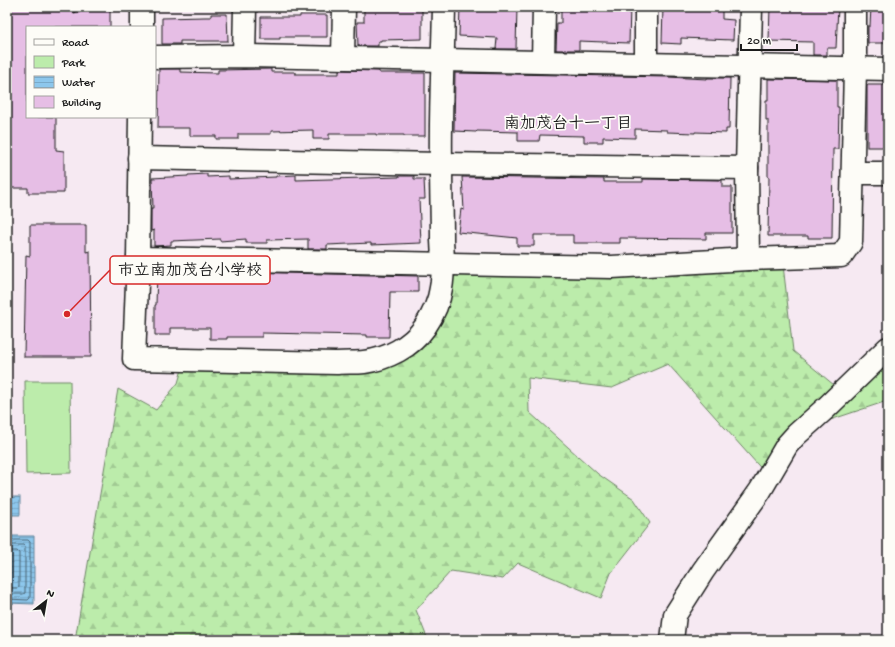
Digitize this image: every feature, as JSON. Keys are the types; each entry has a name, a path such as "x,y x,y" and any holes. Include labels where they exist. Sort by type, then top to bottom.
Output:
{"street":[{"path":"142,7 142,26"},
{"path":"244,56 245,7"},
{"path":"343,57 344,7"},
{"path":"140,118 138,258 134,359 336,363 377,360 391,355 404,348 424,329 438,302 442,287 441,164 444,7"},
{"path":"543,62 544,7"},
{"path":"646,7 646,64"},
{"path":"748,259 747,168 750,7"},
{"path":"138,258 612,267 748,259 841,256 851,242 855,7"},
{"path":"156,57 343,57 888,69"},
{"path":"139,158 747,168"},
{"path":"853,173 888,173"},
{"path":"672,640 676,615 703,571 760,491 787,445 888,348"}],"green space":[{"path":"783,265 793,351 840,390 766,474 668,364 612,388 528,378 529,412 598,474 634,499 650,523 611,573 601,598 518,563 503,579 451,571 416,610 428,640 75,640 118,389 156,410 178,383 183,366 388,364 449,280 458,271"},
{"path":"888,351 888,400 815,425"},
{"path":"25,381 70,381 71,473 26,474"}],"water":[{"path":"7,497 20,497 20,515 7,515"},
{"path":"7,536 34,536 34,604 7,603"}],"building":[{"path":"7,7 74,7 74,13 93,7 110,7 110,26 26,26 26,118 56,118 56,150 64,151 64,193 28,193 28,188 7,188"},
{"path":"364,7 422,7 422,39 381,40 378,41 378,46 358,46 357,22 364,22"},
{"path":"460,7 517,7 516,49 496,49 497,38 459,36"},
{"path":"561,7 630,7 629,43 579,41 579,50 556,50 557,23 561,23"},
{"path":"663,7 722,7 722,19 734,20 733,40 681,38 681,44 662,43"},
{"path":"770,7 838,7 836,48 827,48 827,55 813,55 813,42 769,41"},
{"path":"871,7 888,7 888,43 868,43 868,26 870,26"},
{"path":"211,14 227,14 228,41 180,41 180,44 162,44 162,18 211,17"},
{"path":"300,15 327,15 327,37 280,37 280,39 261,39 261,17 300,17"},
{"path":"159,69 180,69 180,72 218,73 218,70 271,69 271,72 295,72 295,74 339,74 339,70 379,71 379,73 425,73 425,136 329,134 329,139 313,139 313,130 271,131 271,134 238,134 238,139 216,139 216,136 190,136 190,128 158,128"},
{"path":"455,73 707,79 730,78 729,129 726,129 726,133 695,133 635,129 635,138 603,137 603,142 584,142 584,136 540,135 539,141 518,141 518,132 454,131"},
{"path":"768,79 837,80 837,107 839,107 838,149 833,149 832,238 808,238 808,236 768,236 769,177 768,120 766,120 766,100 768,100"},
{"path":"867,85 888,85 888,147 867,147"},
{"path":"207,174 207,177 229,176 229,179 296,175 296,180 399,176 414,176 414,179 424,179 425,199 419,199 421,243 327,245 327,249 308,249 308,239 267,240 267,243 246,243 246,239 220,241 220,239 171,241 171,245 154,246 154,230 151,231 151,209 153,209 152,178"},
{"path":"462,177 604,179 604,182 643,182 643,179 722,180 722,187 732,187 732,233 706,233 706,239 620,238 620,243 573,243 573,235 534,235 534,246 517,246 517,238 458,232 461,209 464,210"},
{"path":"30,225 86,225 86,252 90,251 91,357 24,357 26,255 30,256"},
{"path":"157,271 204,272 204,275 240,275 240,272 418,276 418,292 390,292 389,337 367,337 367,335 262,333 262,337 227,337 227,339 210,339 210,328 170,328 170,335 155,335"}],"place":[{"name":"市立南加茂台小学校","path":"67,314"}],"district":[{"name":"南加茂台十一丁目","path":"568,125"}]}
